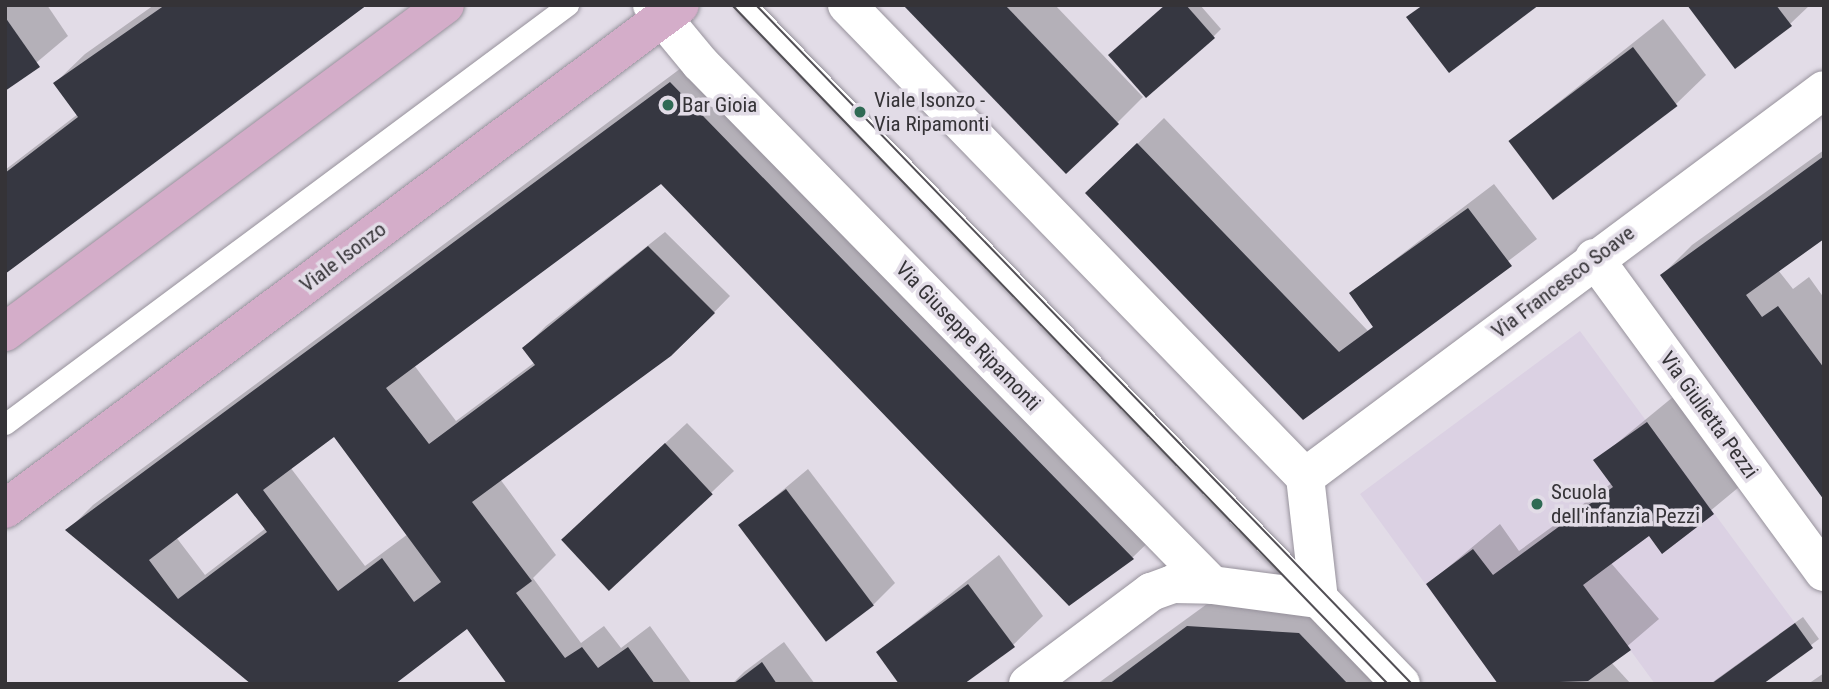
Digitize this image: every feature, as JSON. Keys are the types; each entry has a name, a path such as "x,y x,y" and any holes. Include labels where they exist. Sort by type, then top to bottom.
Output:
{"main road":[{"path":"5,332 444,5"},
{"name":"Viale Isonzo","path":"5,509 665,9"}],"street":[{"path":"848,5 1305,477 1319,599 1401,684"},
{"name":"Via Giuseppe Ripamonti","path":"665,9 1212,585"},
{"name":"Via Francesco Soave","path":"1305,477 1594,258 1824,90"},
{"name":"Via Giulietta Pezzi","path":"1594,258 1824,572"},
{"path":"1028,684 1151,592 1173,584 1212,585 1319,599"}],"lane":[{"path":"5,425 568,5"},
{"path":"746,5 1319,599"}],"shaded area":[{"name":"Scuola dell'infanzia Pezzi","path":"1580,331 1795,623 1711,684 1655,684 1604,614 1509,684 1498,684 1360,494"}],"building":[{"path":"165,5 367,5 5,274 5,173 78,117 53,83"},
{"path":"903,5 1005,5 1119,124 1066,174"},
{"path":"1165,5 1186,5 1215,38 1146,98 1108,55"},
{"path":"1423,5 1539,5 1449,73 1406,17"},
{"path":"1687,5 1776,5 1792,26 1735,69"},
{"path":"5,17 40,67 5,91"},
{"path":"1633,47 1678,106 1553,200 1508,141"},
{"path":"670,82 1134,559 1069,606 661,184 386,388 429,444 535,365 522,348 648,246 715,313 671,356 472,502 532,581 516,593 565,658 582,647 598,668 628,647 655,684 507,684 467,629 395,684 251,684 65,530","holes":["334,437 441,582 414,602 382,558 338,591 263,490","237,493 267,532 178,599 149,560"]},
{"path":"1137,143 1339,352 1373,327 1349,293 1468,208 1512,266 1303,420 1085,193"},
{"path":"1824,156 1824,239 1746,295 1762,317 1778,306 1824,368 1824,500 1660,275"},
{"path":"1647,422 1714,514 1662,554 1649,536 1583,585 1631,650 1588,681 1498,684 1426,584 1473,549 1493,575 1613,487 1593,460"},
{"path":"665,443 713,494 609,591 561,540"},
{"path":"786,489 874,606 826,642 738,525"},
{"path":"968,584 1015,647 964,684 899,684 876,652"},
{"path":"1795,623 1813,648 1763,684 1711,684"},
{"path":"1187,626 1299,633 1348,684 1109,684"},
{"path":"762,662 777,684 733,684"}],"tram line":[{"path":"732,5 1388,684"},
{"path":"756,5 1412,684"}],"place":[{"name":"Bar Gioia","path":"668,105"},
{"name":"Viale Isonzo - Via Ripamonti","path":"860,112"},
{"name":"Scuola dell'infanzia Pezzi","path":"1537,504"}]}
